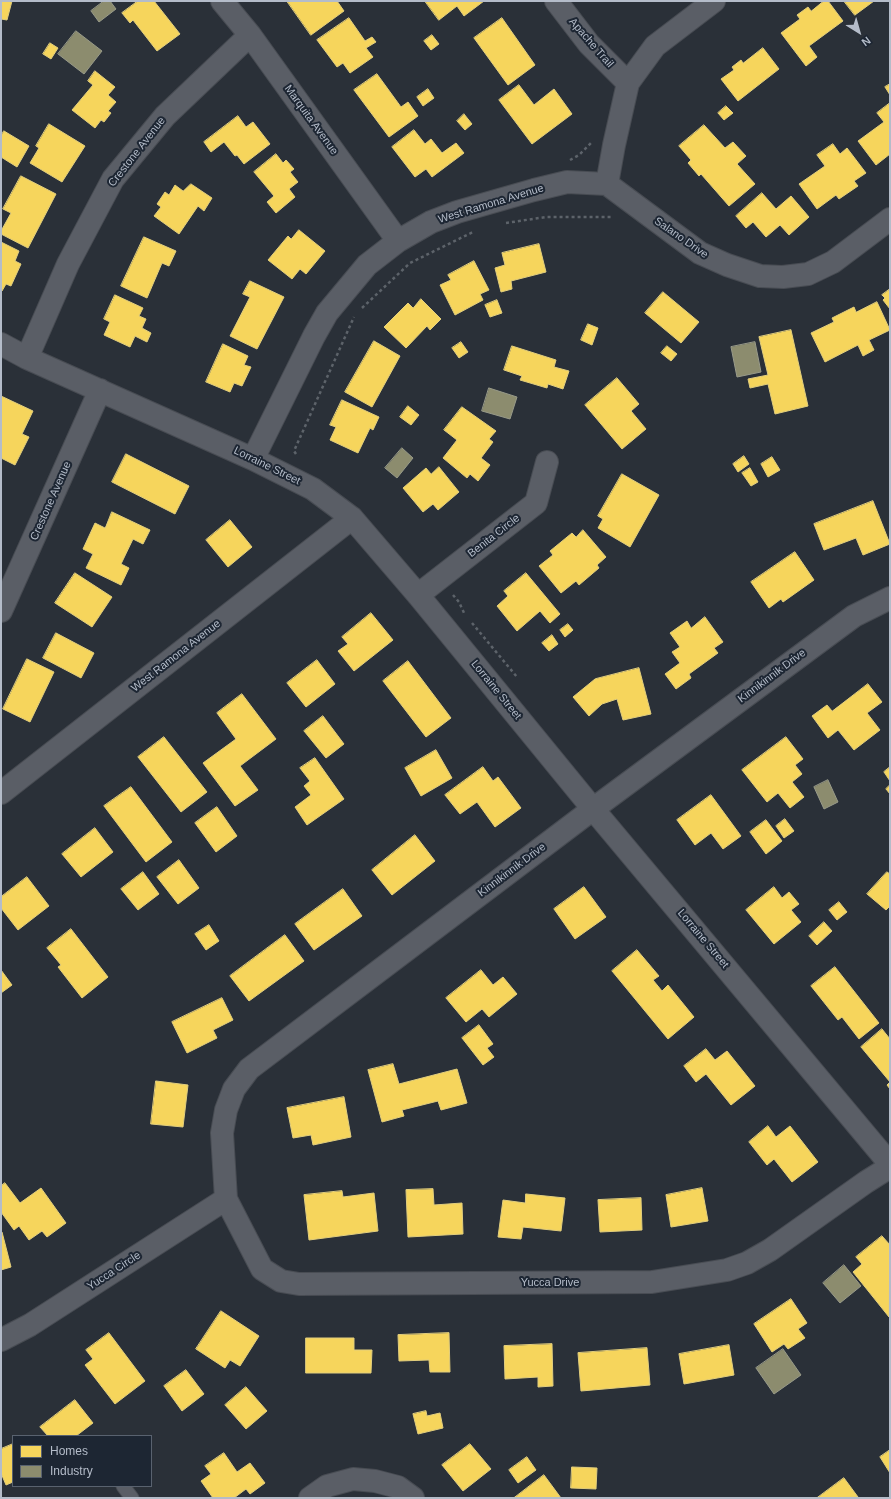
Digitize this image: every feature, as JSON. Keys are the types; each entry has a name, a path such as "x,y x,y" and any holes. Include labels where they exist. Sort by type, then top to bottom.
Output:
{"street":[{"name":"Marquita Avenue","path":"222,1 250,35 398,241"},
{"name":"Apache Trail","path":"556,1 589,44 628,83"},
{"path":"607,184 618,124 628,83 655,46 714,1"},
{"name":"Crestone Avenue","path":"27,358 68,264 114,179 165,116 250,35"},
{"name":"West Ramona Avenue","path":"253,459 327,313 367,265 398,241 431,222 457,212 567,182 607,184"},
{"name":"Salano Drive","path":"607,184 700,254 760,276 783,277 808,274 833,262 890,219"},
{"name":"Lorraine Street","path":"1,344 27,358 253,459 313,489 352,518 418,595 593,809 890,1164"},
{"name":"Crestone Avenue","path":"1,611 100,390"},
{"name":"Benita Circle","path":"418,595 536,504 547,462"},
{"name":"West Ramona Avenue","path":"1,793 352,518"},
{"name":"Kinnikinnik Drive","path":"226,1199 222,1133 226,1110 234,1089 250,1069 593,809 854,616 890,598"},
{"name":"Yucca Drive","path":"226,1199 262,1269 280,1281 299,1284 652,1282 727,1270 747,1263 770,1250 866,1182 890,1167"},
{"name":"Yucca Circle","path":"1,1340 30,1325 226,1199"},
{"path":"310,1498 327,1486 354,1479 375,1481 398,1487 413,1498"}],"lane":[{"path":"123,1487 132,1498"}],"path":[{"path":"501,224 546,217 613,217"},
{"path":"361,309 410,263 479,229"},
{"path":"299,457 294,451 355,315"},
{"path":"439,579 459,602 464,613 517,677"}],"building: Homes":[{"path":"1,1 12,1 7,20 1,19"},
{"path":"138,1 154,1 180,34 157,51 133,20 130,23 122,13"},
{"path":"287,1 337,1 344,11 311,35"},
{"path":"425,1 484,1 464,16 457,6 439,20"},
{"path":"824,1 828,1 843,21 809,46 817,57 806,66 781,33 800,19 797,15 808,7 811,11"},
{"path":"844,1 874,1 855,15"},
{"path":"349,18 365,41 372,37 376,42 366,48 373,57 350,73 343,63 337,67 317,40"},
{"path":"502,18 535,65 508,85 474,38"},
{"path":"432,35 439,44 431,50 424,41"},
{"path":"50,43 58,48 51,59 43,54"},
{"path":"763,48 779,69 738,101 721,79 734,70 732,67 741,60 743,63"},
{"path":"95,71 115,87 108,95 116,102 108,111 111,113 104,122 101,120 95,128 72,110 93,85 88,81"},
{"path":"377,74 401,107 408,102 418,116 389,137 354,90"},
{"path":"890,84 890,95 885,87"},
{"path":"519,85 534,105 554,89 572,114 532,144 499,100"},
{"path":"428,89 434,98 423,106 417,97"},
{"path":"890,103 890,154 876,165 858,141 884,122 877,113"},
{"path":"726,106 733,113 724,120 718,113"},
{"path":"464,114 472,124 465,130 457,121"},
{"path":"238,116 246,127 253,122 270,144 244,164 237,155 235,156 224,142 211,152 204,142"},
{"path":"49,124 85,146 62,182 30,163 39,148 36,146"},
{"path":"704,125 725,148 733,142 746,156 737,164 755,184 729,206 701,174 699,176 688,163 691,160 679,146"},
{"path":"414,130 425,144 431,139 442,153 456,143 464,153 432,177 426,169 415,177 392,147"},
{"path":"4,131 29,146 17,167 1,157 1,136"},
{"path":"833,144 840,154 847,148 866,173 854,181 858,186 839,199 836,195 817,209 799,184 825,166 817,155"},
{"path":"276,154 283,163 286,160 294,169 290,172 298,182 289,189 295,197 276,213 267,202 274,196 254,172"},
{"path":"21,176 56,194 28,248 1,234 1,231 11,213 3,209"},
{"path":"191,184 212,198 204,211 198,206 179,234 154,216 161,207 157,204 165,192 169,195 175,185 183,191"},
{"path":"762,193 776,209 791,196 809,217 789,235 780,225 766,237 753,222 746,228 736,216"},
{"path":"299,230 325,251 306,274 300,269 292,279 268,260 288,236 291,239"},
{"path":"144,237 176,251 169,266 162,263 147,298 121,286"},
{"path":"1,242 19,251 15,261 21,264 11,286 6,284 2,291 1,291"},
{"path":"539,244 546,272 511,281 512,289 501,292 495,268 505,265 502,253"},
{"path":"474,261 489,290 480,294 483,300 455,315 440,285 451,280 448,275"},
{"path":"250,281 284,297 257,349 230,336 250,297 243,294"},
{"path":"890,289 890,309 883,300 885,298 882,295"},
{"path":"663,292 699,322 681,343 645,313"},
{"path":"115,295 143,308 139,316 146,319 142,328 151,333 147,342 135,336 130,347 104,335 110,322 104,319"},
{"path":"421,299 441,319 430,330 427,326 406,348 384,327 408,303 413,308"},
{"path":"497,300 502,313 490,317 485,305"},
{"path":"877,302 890,330 869,340 874,350 863,356 858,345 825,362 811,333 834,322 832,318 854,307 856,312"},
{"path":"588,324 598,328 592,345 581,340"},
{"path":"791,330 808,406 775,414 768,384 750,388 748,379 768,375 759,337"},
{"path":"374,341 400,356 372,407 345,392"},
{"path":"461,342 468,352 459,358 452,348"},
{"path":"223,344 248,356 244,365 251,367 242,386 234,383 230,392 206,382"},
{"path":"512,346 556,360 554,367 569,371 563,389 548,384 547,388 520,380 522,376 504,370"},
{"path":"667,346 677,354 671,361 661,353"},
{"path":"617,378 639,404 631,411 646,429 622,449 585,405"},
{"path":"1,396 33,411 22,434 29,437 15,465 1,458"},
{"path":"342,400 379,417 373,430 370,428 358,453 330,440 336,427 330,425"},
{"path":"408,406 419,415 411,425 400,417"},
{"path":"462,407 496,431 489,439 493,442 481,458 490,465 478,481 470,474 467,478 443,458 457,440 444,430"},
{"path":"126,454 189,486 175,514 112,482"},
{"path":"744,456 749,464 738,472 733,464"},
{"path":"772,457 780,470 768,477 761,464"},
{"path":"439,467 459,492 438,510 433,504 423,512 403,488 426,468 431,474"},
{"path":"750,468 758,482 751,486 742,473"},
{"path":"622,474 659,495 630,547 598,528 603,519 598,516"},
{"path":"873,501 890,544 863,555 856,538 824,550 814,524"},
{"path":"112,512 150,530 143,544 133,539 121,564 129,568 121,585 86,568 93,554 83,549 95,523 105,528"},
{"path":"230,520 252,547 228,567 206,540"},
{"path":"583,530 606,557 597,565 599,568 579,585 576,581 561,593 539,566 553,555 550,551 572,533 576,537"},
{"path":"795,552 814,580 783,602 781,599 769,608 751,582"},
{"path":"75,573 112,597 92,627 55,603"},
{"path":"526,573 560,614 550,623 540,611 517,631 497,606 508,596 504,591"},
{"path":"371,613 393,640 354,671 338,651 348,644 342,637"},
{"path":"705,617 723,642 714,648 718,653 689,674 691,678 676,689 665,674 680,663 672,652 680,647 670,633 687,621 691,628"},
{"path":"568,624 573,630 565,637 560,630"},
{"path":"56,633 94,653 81,678 43,658"},
{"path":"552,635 558,644 549,651 542,643"},
{"path":"27,659 54,672 30,722 3,709"},
{"path":"317,660 335,684 306,707 287,683"},
{"path":"408,661 451,718 426,737 383,681"},
{"path":"639,668 651,714 623,720 617,699 602,704 589,716 573,697 595,679"},
{"path":"868,684 882,702 867,713 880,730 854,750 838,730 828,738 812,716 827,705 832,711"},
{"path":"242,694 276,739 240,766 258,790 235,806 203,763 236,739 217,713"},
{"path":"323,716 344,744 326,758 304,731"},
{"path":"164,737 207,792 181,812 138,757"},
{"path":"786,737 803,759 795,765 802,774 792,782 804,797 790,808 778,793 767,802 742,770"},
{"path":"436,750 452,778 421,796 405,768"},
{"path":"315,758 344,799 307,825 295,807 311,795 304,786 310,781 300,768"},
{"path":"483,767 493,781 498,777 521,808 495,827 477,802 460,814 445,795"},
{"path":"890,767 890,781 884,772"},
{"path":"890,785 890,794 886,789"},
{"path":"131,787 172,842 146,862 104,806"},
{"path":"711,795 741,836 723,849 711,833 695,845 677,820"},
{"path":"217,807 237,836 216,852 195,823"},
{"path":"785,819 794,831 784,838 776,826"},
{"path":"766,820 782,841 766,854 750,832"},
{"path":"95,828 113,852 81,877 62,854"},
{"path":"415,835 435,861 392,895 372,870"},
{"path":"179,860 199,888 178,904 157,877"},
{"path":"143,872 159,894 138,910 121,889"},
{"path":"887,872 890,874 890,906 886,910 867,894"},
{"path":"27,877 49,906 18,930 1,908 1,897"},
{"path":"584,887 606,917 575,939 554,909"},
{"path":"774,887 782,898 789,892 799,904 791,910 801,922 774,944 746,910"},
{"path":"343,889 362,916 314,950 295,924"},
{"path":"839,902 847,912 837,920 829,910"},
{"path":"824,922 832,931 817,945 809,936"},
{"path":"209,925 219,941 206,950 195,934"},
{"path":"71,929 108,977 82,998 58,967 61,965 47,948"},
{"path":"285,935 304,961 249,1001 230,976"},
{"path":"637,950 659,976 653,980 662,991 668,985 694,1017 668,1039 612,971"},
{"path":"835,967 879,1023 859,1039 842,1017 838,1020 811,986"},
{"path":"1,970 12,985 1,993"},
{"path":"481,970 493,985 503,977 517,994 489,1017 482,1009 466,1022 446,998"},
{"path":"222,998 233,1020 213,1030 217,1038 187,1053 172,1022"},
{"path":"479,1025 493,1044 487,1048 494,1057 483,1065 462,1038"},
{"path":"882,1029 890,1039 890,1082 861,1047"},
{"path":"706,1049 715,1060 727,1051 755,1086 731,1105 706,1074 696,1082 684,1066"},
{"path":"393,1064 399,1084 457,1069 467,1103 441,1110 438,1101 402,1110 404,1116 382,1122 368,1070"},
{"path":"156,1081 188,1085 183,1127 151,1124"},
{"path":"890,1082 890,1089 887,1085"},
{"path":"344,1097 351,1137 313,1145 311,1135 293,1138 287,1108"},
{"path":"768,1126 776,1137 790,1126 818,1162 792,1182 774,1159 767,1165 749,1142"},
{"path":"5,1183 20,1203 41,1188 66,1223 47,1237 42,1231 29,1240 19,1226 14,1230 1,1212 1,1186"},
{"path":"702,1188 708,1221 671,1227 666,1195"},
{"path":"433,1189 434,1205 462,1203 463,1234 408,1237 406,1190"},
{"path":"342,1191 343,1197 374,1193 378,1231 309,1240 304,1195"},
{"path":"526,1194 565,1198 561,1231 523,1227 521,1239 498,1237 503,1200 525,1203"},
{"path":"641,1198 642,1230 600,1232 598,1200"},
{"path":"1,1232 11,1267 1,1270"},
{"path":"882,1236 890,1245 889,1317 853,1272 862,1264 856,1257"},
{"path":"791,1299 807,1323 798,1329 805,1338 788,1349 784,1344 772,1352 754,1324"},
{"path":"221,1311 259,1336 240,1366 230,1360 225,1368 196,1349"},
{"path":"109,1333 145,1381 115,1404 85,1365 93,1359 86,1350"},
{"path":"449,1333 450,1372 430,1372 429,1360 399,1361 398,1335"},
{"path":"306,1338 354,1338 354,1350 372,1350 371,1373 306,1373"},
{"path":"552,1344 553,1386 538,1387 538,1377 505,1379 504,1346"},
{"path":"729,1345 734,1375 684,1384 679,1354"},
{"path":"647,1348 650,1385 581,1391 578,1353"},
{"path":"186,1370 204,1394 182,1411 164,1386"},
{"path":"246,1387 267,1411 246,1429 225,1405"},
{"path":"75,1400 93,1423 77,1435 47,1435 40,1427"},
{"path":"426,1411 427,1416 440,1413 443,1428 418,1434 413,1414"},
{"path":"12,1444 12,1482 6,1485 1,1473 1,1449"},
{"path":"470,1444 491,1469 463,1491 442,1465"},
{"path":"890,1450 890,1473 880,1457"},
{"path":"224,1453 237,1472 250,1463 265,1483 250,1494 246,1489 234,1498 213,1498 201,1481 211,1474 205,1466"},
{"path":"527,1457 536,1470 518,1483 509,1470"},
{"path":"572,1467 597,1468 596,1489 571,1488"},
{"path":"544,1475 561,1498 514,1498"},
{"path":"844,1478 858,1497 817,1498"}],"building: Industry":[{"path":"104,1 110,1 116,9 99,22 91,11"},
{"path":"76,31 102,51 84,74 58,54"},
{"path":"755,342 761,372 737,377 731,347"},
{"path":"489,388 517,397 510,419 482,411"},
{"path":"402,448 413,458 397,478 385,468"},
{"path":"828,780 838,802 824,809 814,787"},
{"path":"844,1265 861,1286 840,1303 823,1283"},
{"path":"783,1349 801,1375 774,1394 756,1368"}]}
